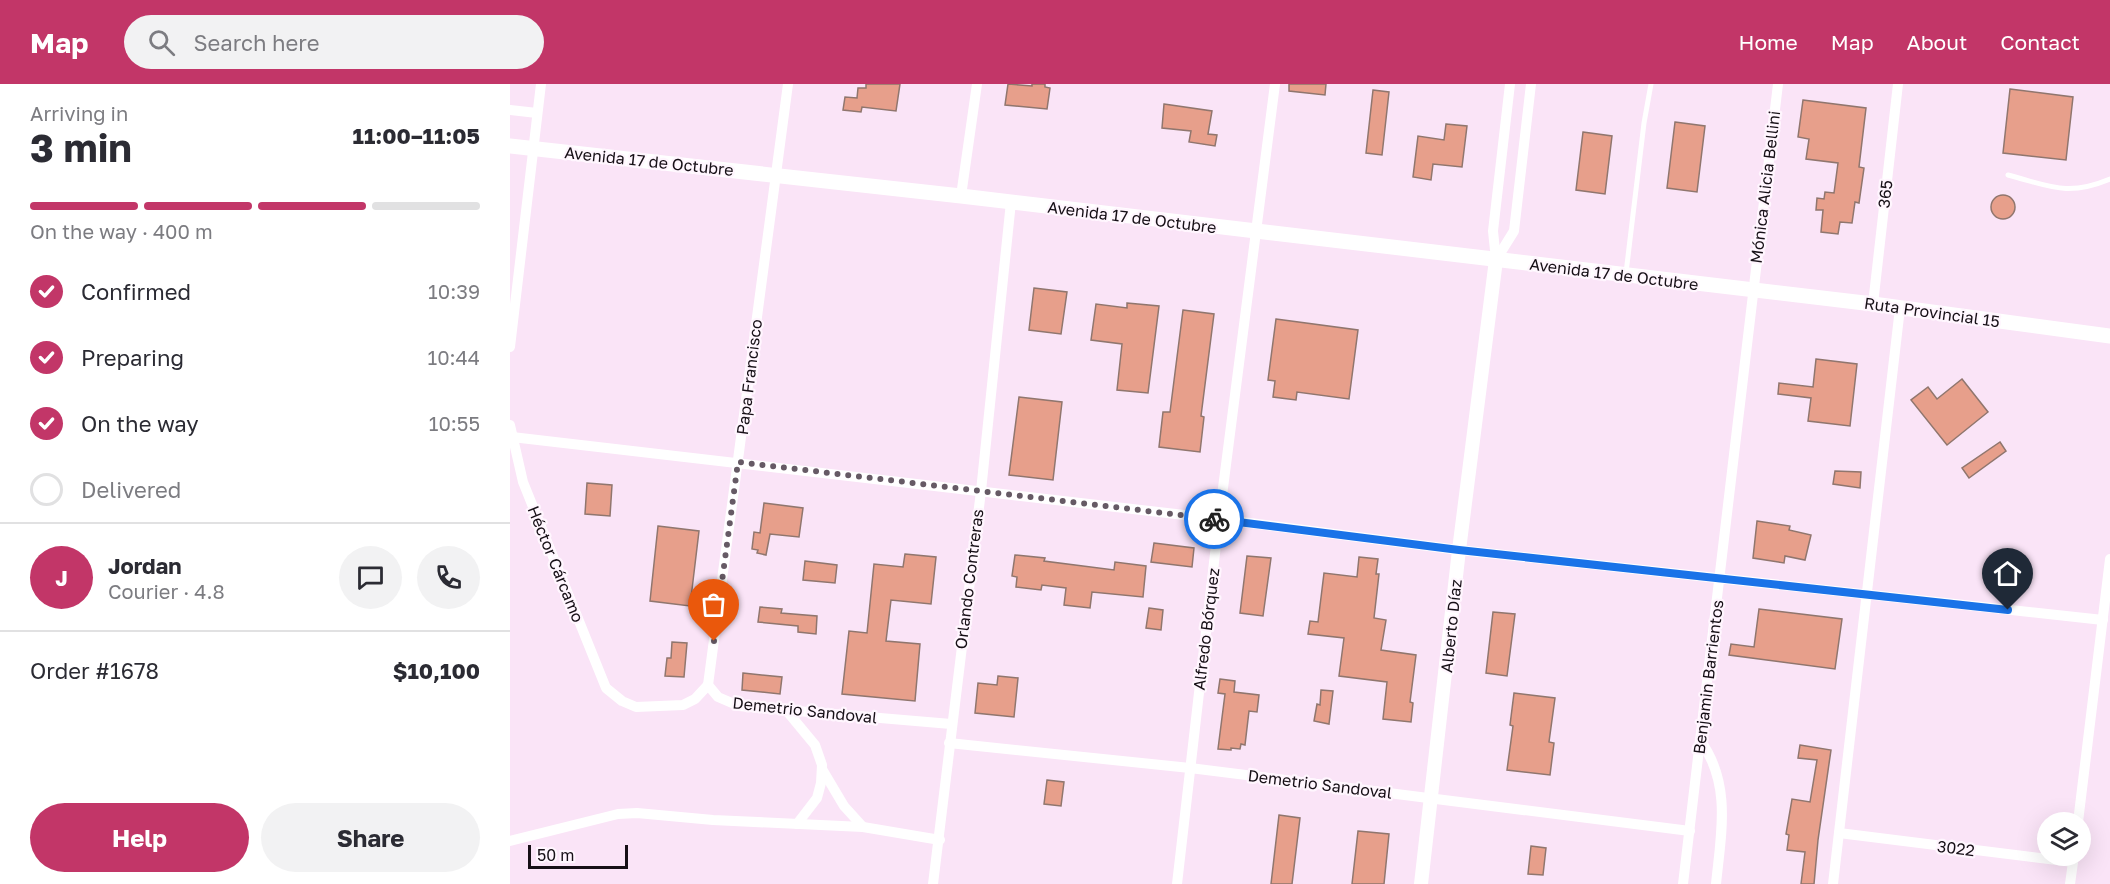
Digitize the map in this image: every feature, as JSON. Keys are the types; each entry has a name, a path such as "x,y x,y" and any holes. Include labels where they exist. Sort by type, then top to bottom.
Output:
{"main road":[{"name":"Avenida 17 de Octubre","path":"510,146 961,196 1753,291"},
{"name":"Ruta Provincial 15","path":"1753,291 1872,304 2110,336"}],"street":[{"path":"510,347 541,84"},
{"name":"Papa Francisco","path":"708,685 788,84"},
{"path":"961,196 977,84"},
{"name":"Alfredo Bórquez","path":"1177,884 1219,519 1275,84"},
{"path":"1496,260 1493,231 1510,84"},
{"path":"1496,260 1514,231 1531,84"},
{"name":"Mónica Alicia Bellini","path":"1753,291 1778,84"},
{"name":"365","path":"1872,304 1898,84"},
{"path":"510,110 537,113"},
{"name":"Orlando Contreras","path":"933,884 981,491 1011,202"},
{"name":"Alberto Díaz","path":"1420,884 1496,260"},
{"name":"Benjamin Barrientos","path":"1683,884 1753,291"},
{"path":"1833,884 1900,308"},
{"name":"Héctor Cárcamo","path":"510,425 523,482 606,688 622,702 636,707 683,705 694,699 708,685"},
{"path":"512,436 1219,519 1459,550 2103,620"},
{"path":"2079,812 2110,560"},
{"name":"Demetrio Sandoval","path":"708,685 718,697 739,706 951,724"},
{"path":"786,710 815,745 822,769 844,806 863,827"},
{"path":"1700,740 1711,754 1719,779 1723,816 1716,884"},
{"name":"Demetrio Sandoval","path":"949,743 1190,768 1690,831"},
{"path":"797,824 817,798 822,769"},
{"path":"510,841 618,814 637,813 863,827 940,840"},
{"name":"3022","path":"1839,833 2037,855"},
{"path":"2070,884 2072,866"}],"lane":[{"path":"1626,276 1644,123 1651,84"},
{"path":"2008,175 2060,189 2073,190 2091,187 2110,180"}],"building":[{"path":"866,84 900,84 896,111 862,107 861,112 843,110 845,97 857,98 858,88 866,88"},
{"path":"1008,84 1032,86 1032,84 1045,84 1045,87 1050,88 1047,109 1005,105"},
{"path":"1289,84 1326,84 1325,95 1289,91"},
{"path":"2010,89 2073,97 2066,160 2003,153"},
{"path":"1373,90 1389,92 1382,155 1366,153"},
{"path":"1803,100 1866,108 1859,167 1864,168 1859,203 1855,202 1852,223 1840,222 1838,234 1821,232 1823,210 1816,210 1817,198 1824,199 1825,192 1834,193 1838,163 1806,159 1809,139 1798,137"},
{"path":"1164,104 1212,111 1208,134 1217,135 1215,146 1189,142 1191,131 1162,128"},
{"path":"1675,122 1705,126 1697,192 1667,188"},
{"path":"1446,124 1467,126 1462,167 1433,164 1431,180 1413,177 1418,136 1444,140"},
{"path":"1583,132 1612,136 1605,194 1576,190"},
{"path":"2003,195 2011,199 2015,207 2011,215 2003,219 1995,215 1991,207 1995,199"},
{"path":"1034,288 1067,292 1061,334 1029,330"},
{"path":"1127,303 1159,306 1148,393 1117,390 1122,344 1091,340 1096,304 1127,308"},
{"path":"1183,310 1214,314 1201,416 1204,417 1200,452 1159,447 1163,412 1170,412"},
{"path":"1276,319 1358,330 1349,399 1297,392 1296,400 1273,397 1275,381 1268,380"},
{"path":"1816,359 1857,364 1850,426 1808,421 1811,398 1778,394 1779,383 1813,387"},
{"path":"1962,379 1988,412 1947,445 1911,400 1928,387 1937,399"},
{"path":"1019,397 1062,402 1053,480 1009,475"},
{"path":"2000,442 2006,451 1969,478 1962,468"},
{"path":"1835,471 1861,472 1860,488 1833,484"},
{"path":"587,483 612,485 610,516 585,514"},
{"path":"764,503 803,508 799,537 770,534 766,555 752,549 754,532 760,533"},
{"path":"1757,521 1790,526 1789,530 1811,535 1805,560 1785,556 1784,563 1753,558"},
{"path":"658,526 699,531 690,606 650,601"},
{"path":"1154,543 1194,548 1192,567 1151,562"},
{"path":"905,554 936,557 931,604 891,600 886,641 920,644 915,701 842,694 849,631 867,633 874,564 903,567"},
{"path":"1015,555 1114,570 1115,562 1146,566 1143,597 1092,592 1090,608 1064,605 1066,588 1042,585 1041,590 1016,587 1017,577 1012,576"},
{"path":"1247,556 1271,558 1263,616 1240,613"},
{"path":"1359,557 1378,559 1376,574 1379,574 1374,618 1386,620 1381,650 1416,655 1410,702 1413,703 1411,722 1383,719 1387,682 1339,676 1344,638 1308,634 1310,621 1318,622 1324,573 1357,577"},
{"path":"805,561 837,565 835,583 803,580"},
{"path":"760,607 782,609 781,613 817,616 816,634 798,632 798,626 758,622"},
{"path":"1149,608 1163,610 1161,630 1146,628"},
{"path":"1759,609 1842,619 1835,669 1729,655 1731,644 1754,647"},
{"path":"1493,612 1515,614 1507,676 1486,673"},
{"path":"672,642 687,643 684,677 665,676 667,658 671,658"},
{"path":"743,673 782,677 780,694 742,690"},
{"path":"998,676 1018,678 1014,717 975,713 978,683 997,685"},
{"path":"1220,679 1235,681 1234,692 1259,695 1257,712 1249,711 1245,745 1241,744 1240,749 1218,749 1225,694 1218,693"},
{"path":"1321,690 1333,691 1329,724 1314,721 1317,704 1320,705"},
{"path":"1514,693 1555,698 1549,742 1554,743 1550,775 1507,770 1513,726 1510,725"},
{"path":"1800,745 1831,750 1814,884 1801,884 1805,852 1787,850 1789,835 1786,834 1792,799 1810,802 1817,760 1798,758"},
{"path":"1047,780 1064,782 1061,806 1044,804"},
{"path":"1279,815 1300,818 1292,884 1271,884"},
{"path":"1358,831 1389,834 1384,884 1352,884"},
{"path":"1531,846 1546,848 1543,875 1528,874"}],"way so far":[{"path":"714,641 738,462 1214,519"}],"route":[{"path":"1214,519 1459,550 2008,610"}]}
